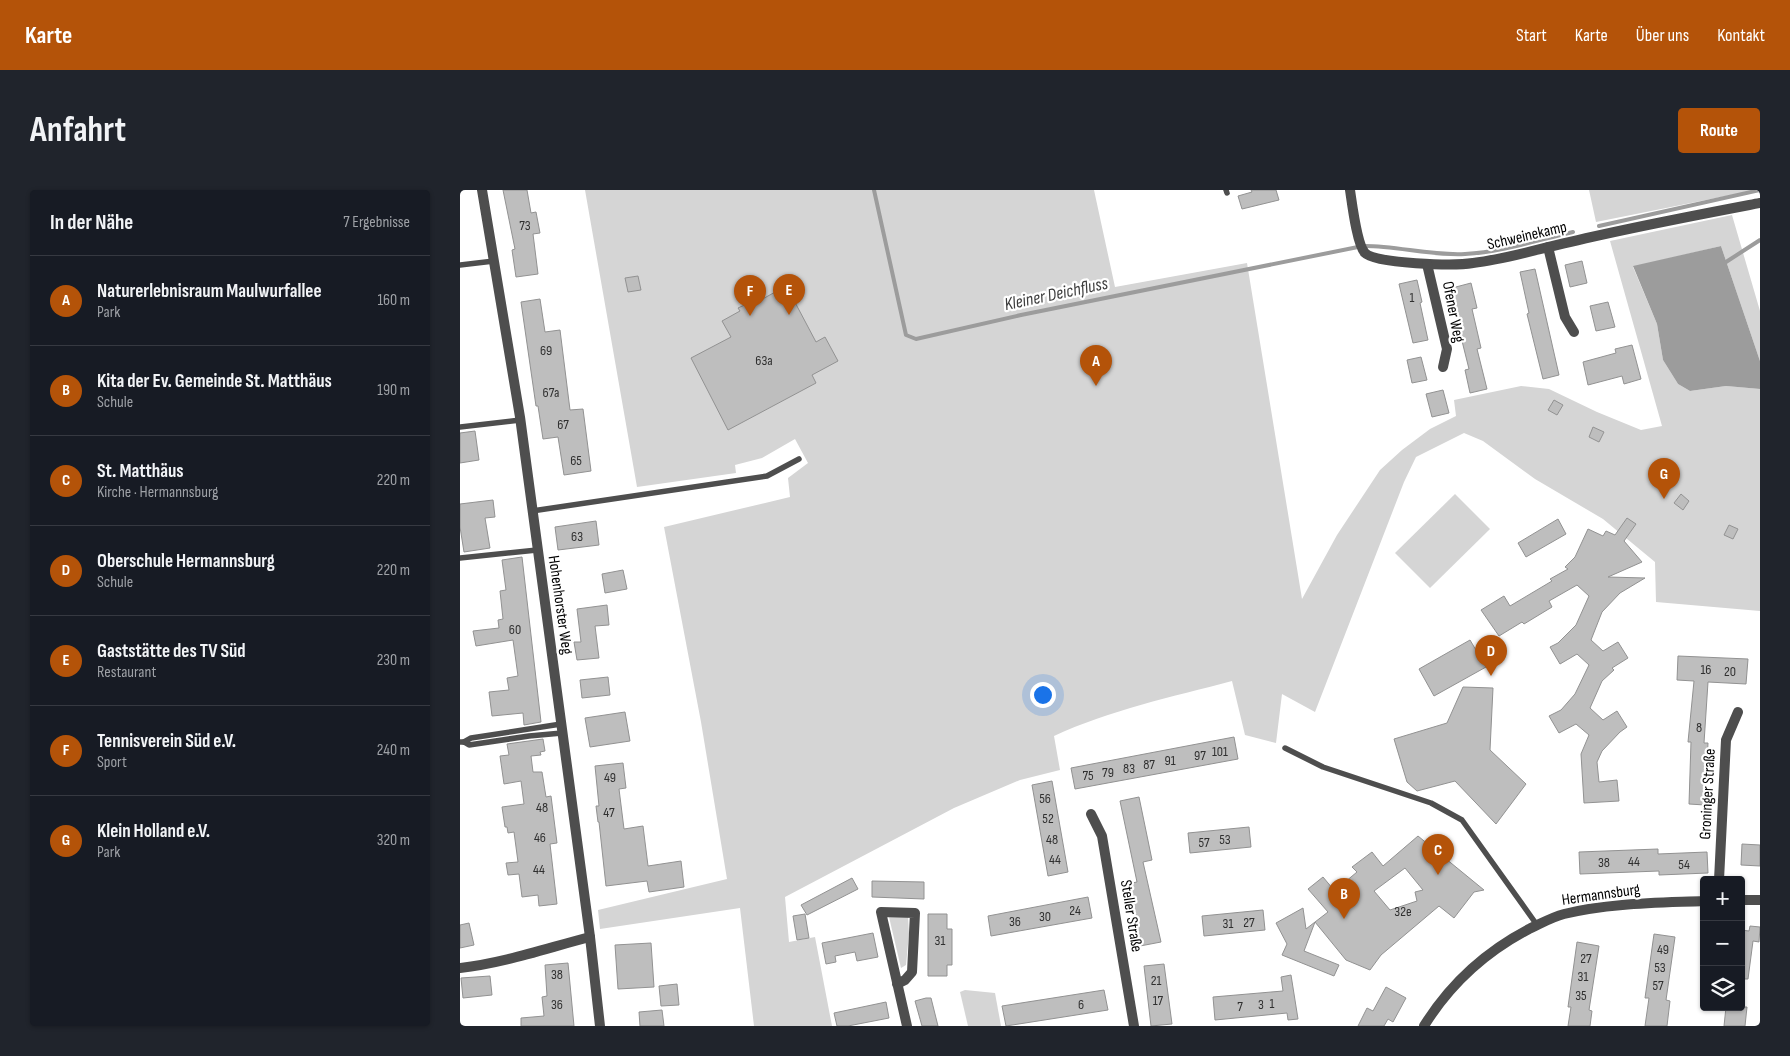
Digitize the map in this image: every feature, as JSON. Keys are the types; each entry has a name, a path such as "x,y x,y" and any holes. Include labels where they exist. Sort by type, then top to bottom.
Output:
{"street":[{"name":"Hohenhorster Weg","path":"482,190 520,420 590,937 600,1026"},
{"name":"Schweinekamp","path":"1350,190 1360,243 1365,254 1374,258 1427,264 1458,265 1483,262 1760,203"},
{"path":"1548,247 1565,317 1574,332"},
{"name":"Ofener Weg","path":"1427,264 1447,348 1443,367"},
{"name":"Groninger Straße","path":"1719,876 1726,740 1738,712"},
{"name":"Steller Straße","path":"1091,814 1102,836 1134,1026"},
{"path":"1745,900 1760,900"},
{"name":"Hermannsburg","path":"1424,1026 1443,998 1475,966 1499,946 1537,925 1563,914 1609,907 1700,901"},
{"path":"897,984 905,980 912,972 915,913 881,912 897,984 907,1026"},
{"path":"460,968 478,966 590,937"}],"lane":[{"path":"460,265 494,260"},
{"path":"460,427 520,420"},
{"path":"532,511 767,476 798,459"},
{"path":"460,558 538,550"},
{"path":"462,742 469,745 530,736 561,728"},
{"path":"1285,748 1324,767 1431,803 1462,820 1537,925"}],"shaded area":[{"path":"585,190 1094,190 1115,287 1247,263 1302,599 1337,535 1380,470 1402,450 1430,429 1456,416 1454,400 1521,386 1549,389 1641,430 1662,426 1610,241 1732,215 1760,311 1760,361 1721,246 1633,267 1657,324 1663,360 1678,384 1690,391 1726,386 1760,389 1760,611 1656,602 1655,562 1603,519 1535,479 1483,441 1464,433 1416,457 1404,482 1315,712 1282,694 1276,743 1245,735 1232,681 1119,711 1054,736 1060,770 1020,780 954,808 785,897 789,942 815,937 832,1026 754,1026 740,908 600,929 598,910 727,879 701,722 664,527 790,497 788,478 808,463 795,439 762,458 735,465 736,473 637,487"},
{"path":"1589,190 1751,190 1751,191 1596,222"},
{"path":"1721,246 1760,361 1760,389 1726,386 1690,391 1678,384 1663,360 1657,324 1633,266"},
{"path":"1455,494 1490,529 1430,588 1395,553"},
{"path":"889,917 908,917 909,933 906,965 901,968"},
{"path":"965,990 995,993 1001,1026 968,1026 960,992"}],"building":[{"path":"503,190 527,190 531,213 536,212 540,233 533,234 538,274 516,277 512,250 515,249"},
{"path":"1251,190 1276,190 1279,200 1242,209 1238,196 1252,192"},
{"path":"1582,261 1587,283 1570,287 1565,265"},
{"path":"1535,269 1559,375 1543,379 1527,314 1529,313 1520,272"},
{"path":"638,276 641,290 628,292 625,278"},
{"path":"1417,280 1428,340 1413,343 1399,284"},
{"path":"1471,283 1477,308 1472,309 1481,348 1477,349 1487,389 1470,393 1465,370 1469,369 1459,329 1461,328 1452,288"},
{"path":"777,291 780,296 789,291 816,342 825,337 838,361 812,375 816,383 728,430 691,358 731,337 722,321 740,311 738,308 749,303 750,306"},
{"path":"540,299 545,332 560,330 570,410 583,409 591,471 564,475 558,437 543,439 538,406 536,406 521,302"},
{"path":"1608,302 1615,327 1596,331 1590,306"},
{"path":"1632,345 1641,379 1624,384 1622,376 1588,385 1583,362 1616,353 1615,349"},
{"path":"1421,357 1427,380 1412,383 1407,360"},
{"path":"1443,390 1449,413 1432,417 1426,394"},
{"path":"1554,400 1563,405 1557,415 1548,410"},
{"path":"1593,427 1604,432 1599,442 1589,437"},
{"path":"475,431 479,460 460,463 460,433"},
{"path":"1681,494 1689,501 1683,510 1674,503"},
{"path":"493,500 495,517 485,518 490,548 464,552 460,527 460,504"},
{"path":"1627,518 1636,524 1624,541 1642,562 1608,577 1645,578 1620,593 1602,612 1591,640 1603,651 1618,642 1628,658 1612,668 1614,670 1602,681 1590,708 1603,720 1617,711 1627,727 1602,751 1597,762 1599,782 1617,780 1619,801 1584,803 1581,754 1589,735 1576,724 1559,733 1549,716 1561,710 1575,694 1589,665 1577,654 1560,664 1550,647 1558,643 1576,625 1589,596 1577,585 1549,601 1552,607 1499,636 1481,610 1504,596 1510,606 1552,581 1550,579 1568,569 1565,567 1575,557 1588,529 1603,536 1606,531 1615,535"},
{"path":"1558,519 1566,534 1526,557 1518,543"},
{"path":"596,521 599,545 558,550 555,527"},
{"path":"1729,525 1738,529 1733,539 1724,535"},
{"path":"522,557 541,722 524,725 523,713 492,716 489,692 509,690 507,678 518,676 513,640 476,646 473,631 499,628 498,620 503,619 500,591 506,590 502,560"},
{"path":"623,570 627,589 605,593 602,574"},
{"path":"607,605 609,625 595,626 599,658 577,660 574,642 581,642 577,609"},
{"path":"1470,640 1486,667 1434,696 1419,669"},
{"path":"1678,656 1748,659 1746,684 1708,682 1704,743 1708,743 1705,805 1689,804 1691,742 1688,742 1694,681 1677,680"},
{"path":"608,677 610,695 582,698 580,680"},
{"path":"1463,687 1493,688 1490,750 1526,784 1496,824 1455,781 1417,791 1407,782 1394,739 1447,723"},
{"path":"625,712 630,741 590,747 585,718"},
{"path":"1234,737 1238,759 1075,789 1071,768"},
{"path":"543,739 545,751 540,752 541,755 531,756 533,772 542,772 546,797 551,796 557,843 550,844 557,904 539,906 538,895 522,897 519,874 508,875 506,863 518,862 514,832 508,833 507,827 505,827 502,807 524,804 521,781 504,784 500,756 509,755 507,744"},
{"path":"623,763 626,788 619,789 624,829 643,826 648,866 681,861 684,887 649,892 647,881 606,886 596,806 599,806 595,766"},
{"path":"1052,781 1068,872 1048,876 1032,785"},
{"path":"1139,797 1152,860 1143,862 1161,942 1140,946 1127,884 1137,882 1120,801"},
{"path":"1249,827 1251,847 1190,853 1188,833"},
{"path":"1418,836 1484,890 1474,892 1454,918 1439,906 1381,955 1370,970 1346,960 1315,922 1328,912 1308,889 1323,877 1333,889 1337,885 1339,887 1357,872 1352,867 1372,852 1383,866","holes":["1405,868 1423,890 1415,892 1417,901 1390,910 1374,891"]},
{"path":"1742,844 1760,845 1760,866 1741,865"},
{"path":"1658,849 1658,854 1707,852 1708,873 1659,875 1659,871 1580,874 1579,852"},
{"path":"852,878 858,889 807,915 801,905"},
{"path":"872,881 924,882 924,899 872,897"},
{"path":"1088,897 1092,918 991,936 988,916"},
{"path":"1303,908 1306,929 1315,922 1304,951 1339,965 1334,976 1282,955 1287,944 1276,923"},
{"path":"1263,910 1265,930 1204,936 1202,916"},
{"path":"805,914 809,938 797,940 793,916"},
{"path":"928,914 947,914 947,929 952,929 952,965 947,965 947,976 928,976"},
{"path":"469,923 474,945 460,948 460,925"},
{"path":"1750,926 1760,927 1759,942 1753,941 1748,979 1745,979 1745,930 1749,931"},
{"path":"873,933 878,957 857,961 855,952 835,956 836,962 826,964 822,943"},
{"path":"1654,934 1675,937 1666,1000 1670,1001 1667,1026 1645,1026 1649,998 1645,998"},
{"path":"1577,942 1599,946 1589,1010 1592,1011 1590,1026 1568,1026 1571,1007 1568,1007"},
{"path":"651,943 654,987 618,989 615,945"},
{"path":"568,963 574,1026 521,1026 521,1018 544,1016 542,997 547,996 545,965"},
{"path":"1164,964 1172,1024 1151,1026 1144,966"},
{"path":"1291,975 1298,1019 1288,1020 1287,1013 1215,1020 1213,997 1283,991 1281,977"},
{"path":"490,976 492,995 463,998 461,978"},
{"path":"677,984 679,1005 661,1006 659,986"},
{"path":"1386,987 1406,998 1393,1022 1388,1019 1384,1026 1358,1026 1367,1008 1373,1011"},
{"path":"1104,990 1108,1010 1006,1026 1002,1006"},
{"path":"931,998 938,1026 922,1026 915,1001"},
{"path":"886,1002 889,1018 848,1026 837,1026 834,1013"},
{"path":"1745,1007 1747,1007 1745,1026 1724,1026 1726,1011 1745,1011"},
{"path":"662,1010 664,1026 640,1026 639,1012"}],"waterway":[{"name":"Kleiner Deichfluss","path":"874,190 906,335 916,339 1021,315 1358,247"},
{"name":"Kleiner Deichfluss","path":"1599,226 1760,190"},
{"name":"Kleiner Deichfluss","path":"1365,246 1440,254 1465,254 1506,248 1573,232"},
{"path":"1726,262 1760,240"}],"place":[{"name":"Gaststätte des TV Süd","path":"789,315"},
{"name":"Tennisverein Süd e.V.","path":"750,316"},
{"name":"Naturerlebnisraum Maulwurfallee","path":"1096,386"},
{"name":"Klein Holland e.V.","path":"1664,499"},
{"name":"Oberschule Hermannsburg","path":"1491,676"},
{"name":"St. Matthäus","path":"1438,875"},
{"name":"Kita der Ev. Gemeinde St. Matthäus","path":"1344,919"}]}
